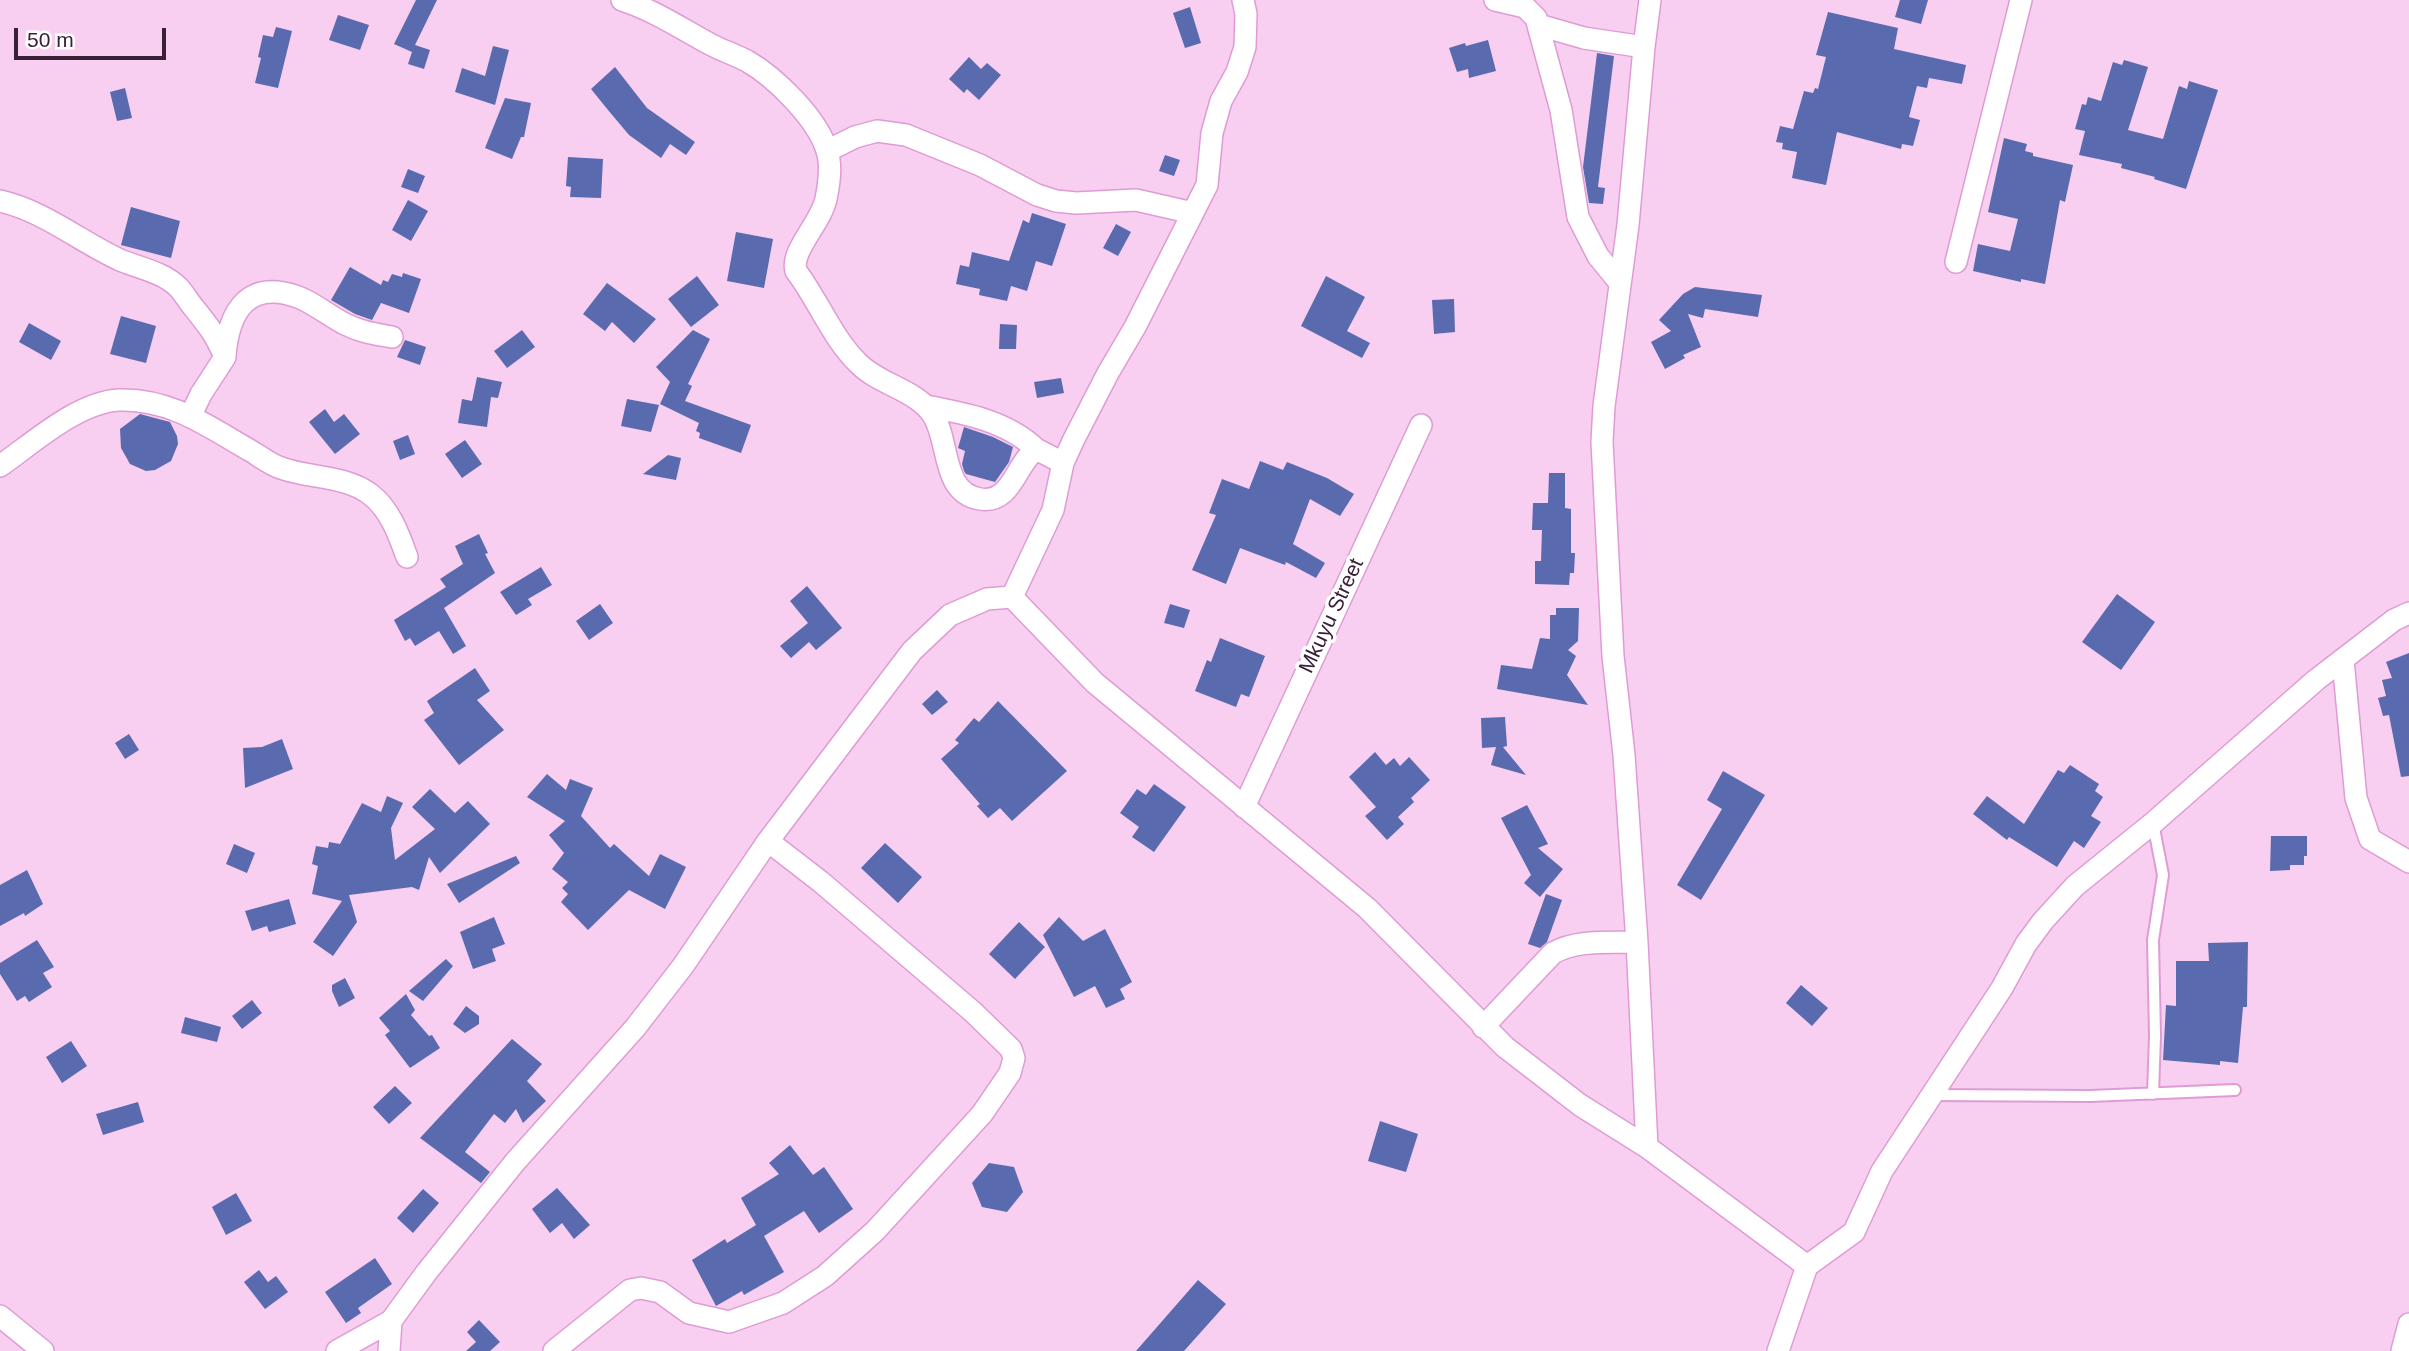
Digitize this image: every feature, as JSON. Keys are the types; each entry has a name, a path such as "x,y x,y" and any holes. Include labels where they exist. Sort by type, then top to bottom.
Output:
{"street":[{"path":"622,0 645,8 746,61 793,98 818,132 827,151 830,167 825,202 818,220 795,257 796,271 848,354 861,367 926,406 956,411 991,423 1026,440 1036,449 1063,463"},
{"path":"1012,597 1054,510 1063,463 1087,411 1135,327 1207,185 1212,133 1221,101 1237,72 1245,47 1246,14 1243,0"},
{"path":"1495,0 1530,9 1539,25 1561,110 1578,217 1598,256 1620,283"},
{"path":"1647,1147 1637,942 1624,755 1613,656 1602,442 1604,406 1628,225 1650,0"},
{"path":"1956,262 2021,0"},
{"path":"1539,25 1584,38 1644,47"},
{"path":"827,151 855,137 877,131 905,135 980,165 1037,195 1056,201 1076,203 1136,200 1193,213"},
{"path":"0,201 40,215 81,240 121,260 158,274 177,286 213,330 225,357"},
{"path":"191,415 225,357 227,335 233,315 245,301 258,294 278,292 300,298 345,324 366,332 392,337"},
{"path":"0,466 84,408 118,400 152,402 191,415 280,468 307,476 336,479 366,491 378,500 397,530 407,557"},
{"path":"926,406 938,425 953,477 960,488 971,497 995,499 1005,494 1027,456 1036,449"},
{"name":"Mkuyu Street","path":"1244,807 1421,425"},
{"path":"1012,597 1094,684 1367,908 1483,1027 1528,1067 1580,1105 1647,1147 1807,1266"},
{"path":"337,1351 391,1321 515,1162 635,1028 683,966 768,841 912,651 950,615 987,599 1012,597"},
{"path":"1778,1351 1807,1266 1854,1232 1882,1171 2043,920 2075,886 2153,823 2343,660 2395,620 2409,613"},
{"path":"2343,660 2356,798 2370,839 2409,862"},
{"path":"554,1351 630,1290 641,1288 660,1293 689,1312 729,1322 783,1303 825,1276 875,1231 982,1114 1010,1073 1014,1058 1012,1049 973,1012 821,882 768,841"},
{"path":"1483,1027 1553,953 1576,944 1637,942"},
{"path":"0,1316 43,1351"},
{"path":"389,1351 391,1321"},
{"path":"2402,1351 2409,1324"}],"lane":[{"path":"2152,1094 2155,1036 2153,940 2164,875 2153,823"},
{"path":"1933,1095 2152,1094 2235,1090"}],"building":[{"path":"416,0 437,0 415,45 430,50 424,69 408,64 412,52 394,44"},
{"path":"1900,0 1928,0 1921,24 1895,17"},
{"path":"1190,7 1201,43 1185,48 1173,13"},
{"path":"1828,12 1898,28 1894,49 1966,65 1962,84 1929,78 1927,88 1917,86 1909,117 1920,120 1913,146 1902,144 1901,149 1837,132 1826,185 1792,178 1797,152 1782,149 1783,143 1776,142 1780,126 1793,129 1804,91 1813,93 1815,88 1818,89 1826,57 1816,55"},
{"path":"338,15 369,25 360,50 329,40"},
{"path":"276,27 292,31 278,88 255,83 263,35 273,37"},
{"path":"1488,40 1496,71 1469,78 1468,69 1457,72 1449,48"},
{"path":"493,46 509,50 495,105 455,92 462,68 485,76"},
{"path":"1597,53 1614,56 1598,187 1605,188 1603,204 1589,203 1583,167"},
{"path":"969,57 981,69 987,63 1001,75 979,100 967,89 964,93 949,79"},
{"path":"2124,60 2148,67 2128,130 2163,139 2179,86 2187,89 2189,81 2218,90 2186,189 2121,168 2122,164 2079,155 2085,131 2075,129 2082,104 2086,105 2088,97 2101,101 2113,62 2122,65"},
{"path":"615,67 647,108 695,142 686,155 670,144 661,158 629,135 591,89"},
{"path":"125,88 132,118 117,121 110,92"},
{"path":"505,98 531,103 524,137 521,137 512,159 485,148"},
{"path":"2004,138 2027,144 2025,151 2033,153 2033,156 2073,165 2065,202 2060,200 2045,284 2021,279 2021,282 1973,271 1978,244 2010,251 2018,219 1988,212"},
{"path":"1165,155 1180,160 1174,176 1159,171"},
{"path":"568,157 603,159 601,198 570,197 571,187 566,186"},
{"path":"408,169 425,176 418,193 401,187"},
{"path":"408,200 428,211 411,241 392,230"},
{"path":"131,207 180,221 171,258 121,245"},
{"path":"1032,213 1066,224 1052,266 1036,261 1027,291 1011,286 1007,301 979,295 980,289 956,284 960,265 969,267 972,252 1009,261 1023,220 1029,223"},
{"path":"1116,224 1131,232 1118,256 1103,248"},
{"path":"736,232 773,239 764,288 727,281"},
{"path":"350,267 381,285 383,280 388,282 392,274 402,277 403,273 421,279 409,313 381,303 372,320 331,300"},
{"path":"697,276 719,305 691,327 668,299"},
{"path":"1326,276 1365,297 1347,331 1370,343 1362,358 1301,326"},
{"path":"607,283 656,319 634,343 612,322 605,331 583,314"},
{"path":"1695,287 1762,295 1758,317 1705,309 1703,318 1688,314 1701,347 1683,355 1685,358 1665,369 1651,342 1671,331 1659,320 1683,294"},
{"path":"1454,299 1455,332 1434,334 1432,300"},
{"path":"121,316 156,326 146,363 110,354"},
{"path":"29,323 61,341 51,360 19,342"},
{"path":"1000,324 1017,325 1016,349 999,349"},
{"path":"522,330 535,347 507,368 494,351"},
{"path":"693,330 710,339 688,384 692,386 685,401 751,425 741,453 699,438 700,433 696,431 699,423 660,404 670,382 656,367"},
{"path":"405,340 426,347 420,365 397,357"},
{"path":"477,377 502,382 498,398 491,397 487,427 458,423 462,399 472,401"},
{"path":"1061,378 1064,393 1037,398 1034,382"},
{"path":"627,399 659,405 651,432 621,426"},
{"path":"325,409 334,422 344,414 360,434 335,454 309,422"},
{"path":"140,414 170,422 177,436 178,444 171,461 155,470 146,471 130,464 121,448 120,429"},
{"path":"964,427 1013,447 1009,462 995,482 966,474 964,471 962,464 965,451 958,448"},
{"path":"408,435 415,454 400,460 393,441"},
{"path":"465,440 482,464 462,478 445,454"},
{"path":"668,455 681,458 676,480 643,474"},
{"path":"1260,461 1283,470 1287,462 1327,478 1354,494 1340,516 1310,499 1293,544 1325,563 1316,578 1286,562 1285,565 1240,548 1226,584 1192,570 1216,515 1209,513 1222,479 1249,489"},
{"path":"1549,473 1565,473 1565,508 1571,509 1571,553 1575,553 1574,573 1570,573 1569,585 1535,584 1535,561 1541,561 1542,530 1532,530 1533,503 1548,503"},
{"path":"479,534 495,573 444,608 466,646 453,654 439,631 415,646 410,638 405,641 394,620 446,587 440,579 463,564 455,546"},
{"path":"541,567 552,585 528,599 532,605 516,615 500,592"},
{"path":"807,586 842,628 816,650 809,642 791,658 780,646 808,623 790,601"},
{"path":"2117,594 2155,622 2121,670 2082,642"},
{"path":"600,604 613,623 589,640 576,621"},
{"path":"1170,604 1190,610 1184,628 1164,623"},
{"path":"1556,608 1579,608 1578,641 1568,650 1576,656 1567,675 1588,705 1497,689 1501,665 1532,669 1540,638 1550,639 1550,615 1556,615"},
{"path":"1220,638 1265,656 1249,697 1241,694 1236,707 1195,691 1207,660 1211,662"},
{"path":"2409,653 2409,776 2401,777 2389,715 2383,716 2378,698 2386,696 2382,680 2392,678 2386,662"},
{"path":"475,668 490,691 477,700 504,730 459,765 424,720 434,713 427,701"},
{"path":"937,690 948,702 932,715 922,704"},
{"path":"998,701 1067,771 1012,821 1000,808 988,818 977,806 980,804 941,759 959,743 955,740 974,718 979,722"},
{"path":"1505,717 1507,746 1503,747 1526,775 1491,765 1496,747 1482,748 1481,718"},
{"path":"129,734 139,750 125,759 115,743"},
{"path":"282,739 293,769 245,788 243,748 262,747"},
{"path":"1375,752 1386,765 1394,758 1400,766 1409,757 1430,780 1411,798 1414,802 1398,817 1404,824 1387,840 1365,816 1376,807 1349,777"},
{"path":"2070,765 2099,784 2095,791 2103,797 2091,816 2101,822 2084,848 2074,841 2057,867 2009,837 2007,840 1973,814 1987,796 2024,824 2058,770 2064,773"},
{"path":"1723,771 1765,795 1701,900 1677,885 1722,809 1707,800"},
{"path":"547,774 566,790 570,779 593,788 581,816 610,848 614,844 649,876 660,854 686,867 665,909 629,890 588,930 561,902 568,894 562,888 568,882 552,869 564,853 549,835 565,821 527,797"},
{"path":"1154,784 1186,807 1154,852 1132,837 1139,827 1120,813 1137,789 1146,795"},
{"path":"430,789 455,813 468,801 490,824 440,873 429,857 419,890 412,887 349,895 357,922 333,956 313,942 342,901 312,894 318,866 312,864 316,846 328,848 329,842 340,844 362,803 381,812 387,796 403,803 391,828 395,860 435,829 412,807"},
{"path":"1527,805 1548,844 1538,848 1563,869 1540,897 1524,883 1531,875 1501,818"},
{"path":"2271,836 2307,836 2304,865 2290,865 2290,870 2270,871"},
{"path":"885,843 922,877 898,903 861,868"},
{"path":"234,844 255,853 247,873 226,864"},
{"path":"516,856 520,863 459,903 447,884"},
{"path":"27,870 43,904 25,916 24,913 0,926 0,885"},
{"path":"1546,894 1562,900 1547,942 1540,948 1528,944"},
{"path":"289,899 296,924 269,932 267,926 252,931 245,911"},
{"path":"494,917 505,944 492,949 496,961 473,969 460,932"},
{"path":"1059,917 1083,941 1105,929 1132,982 1120,989 1125,999 1106,1008 1095,986 1074,997 1043,935"},
{"path":"1019,922 1045,947 1015,979 989,954"},
{"path":"37,940 54,967 43,973 52,987 29,1002 25,996 17,1001 0,974 0,963"},
{"path":"2248,942 2247,1007 2243,1007 2238,1063 2220,1061 2220,1065 2163,1060 2166,1005 2176,1006 2176,961 2209,961 2208,943"},
{"path":"446,959 453,966 423,1001 409,991"},
{"path":"345,978 355,998 339,1007 332,985"},
{"path":"1801,985 1828,1008 1812,1026 1786,1003"},
{"path":"406,994 415,1010 411,1015 429,1036 432,1035 440,1048 410,1068 385,1035 390,1031 379,1018"},
{"path":"252,1000 262,1013 242,1029 232,1016"},
{"path":"466,1006 479,1016 479,1024 465,1033 453,1024"},
{"path":"185,1017 221,1027 217,1042 181,1033"},
{"path":"512,1039 542,1064 527,1081 546,1101 523,1123 516,1109 505,1123 494,1114 465,1152 490,1172 481,1183 420,1138"},
{"path":"71,1041 87,1066 62,1083 46,1057"},
{"path":"395,1086 412,1103 389,1124 373,1107"},
{"path":"138,1102 144,1122 103,1135 96,1114"},
{"path":"1380,1121 1418,1134 1406,1172 1368,1161"},
{"path":"790,1145 813,1175 824,1167 853,1209 819,1233 804,1211 764,1236 784,1272 744,1295 742,1291 716,1306 692,1260 725,1239 727,1243 756,1225 741,1198 779,1174 769,1163"},
{"path":"989,1163 1014,1167 1023,1192 1007,1212 982,1207 972,1183"},
{"path":"557,1188 590,1225 574,1239 562,1223 550,1233 532,1209"},
{"path":"423,1189 439,1203 413,1233 397,1218"},
{"path":"236,1193 252,1221 226,1235 212,1207"},
{"path":"375,1258 392,1284 358,1308 361,1313 346,1323 325,1292"},
{"path":"259,1270 268,1282 276,1276 288,1292 265,1309 244,1282"},
{"path":"1198,1280 1226,1304 1184,1351 1136,1351"},
{"path":"479,1320 500,1342 490,1351 466,1351 476,1342 467,1332"}]}
